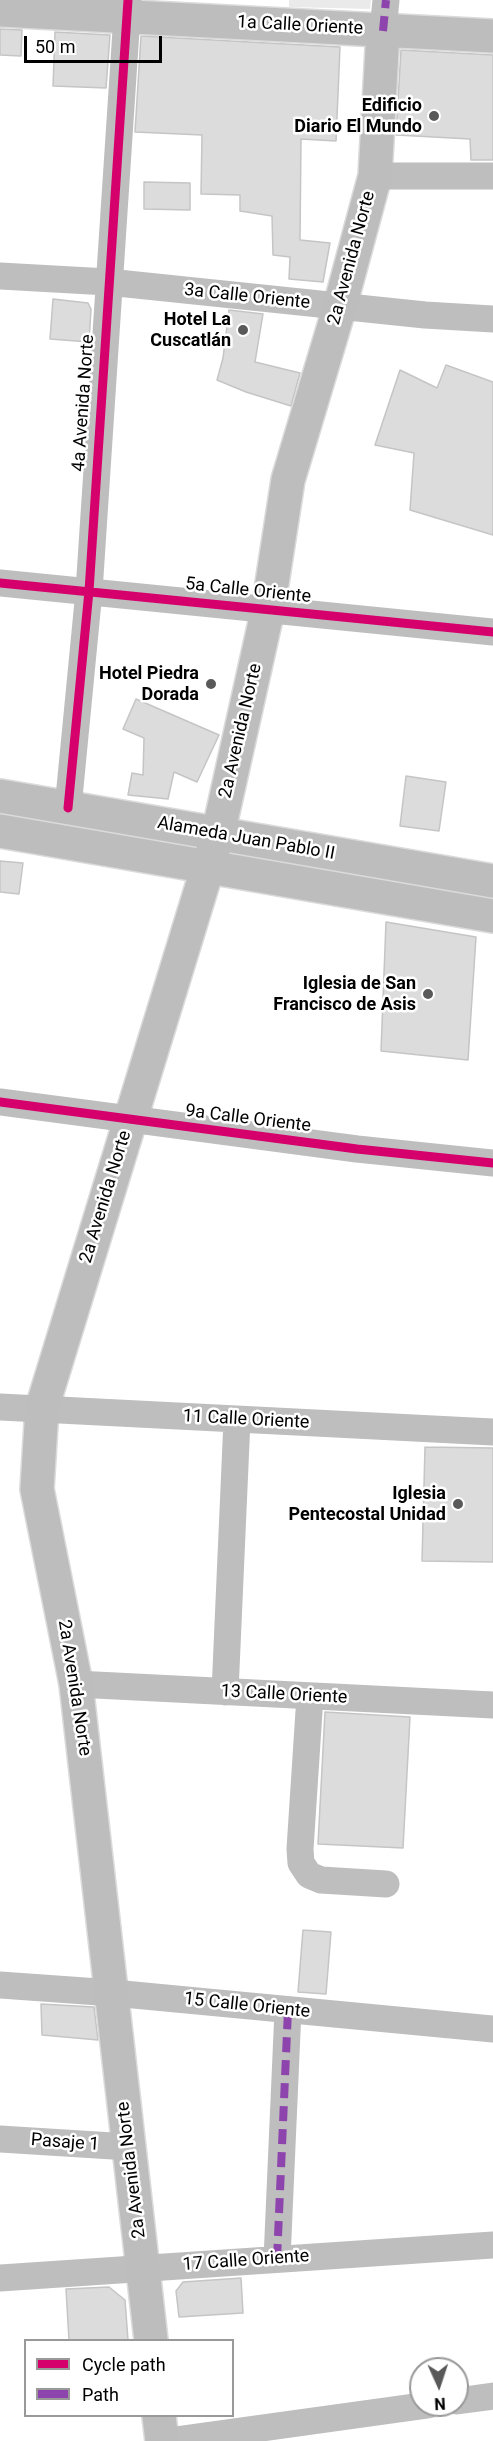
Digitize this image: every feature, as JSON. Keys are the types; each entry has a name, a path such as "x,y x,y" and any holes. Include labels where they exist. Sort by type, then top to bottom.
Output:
{"main road":[{"name":"1a Calle Oriente","path":"0,10 127,8 384,16 493,36"},
{"name":"2a Avenida Norte","path":"151,2339 76,1684 37,1489 42,1408 214,850 268,609 288,480 340,306 375,176 384,16"},
{"name":"Alameda Juan Pablo II","path":"0,796 69,808 214,850 493,916"},
{"path":"0,812 493,897"},
{"name":"Alameda Juan Pablo II","path":"0,831 214,850 493,881"},
{"path":"159,2417 162,2441"}],"street":[{"name":"4a Avenida Norte","path":"69,808 89,591 127,8"},
{"path":"375,176 493,176"},
{"name":"3a Calle Oriente","path":"0,276 108,282 493,319"},
{"name":"5a Calle Oriente","path":"0,583 493,632"},
{"name":"9a Calle Oriente","path":"0,1102 357,1149 493,1163"},
{"name":"11 Calle Oriente","path":"0,1407 493,1432"},
{"path":"225,1692 237,1420"},
{"name":"13 Calle Oriente","path":"76,1684 493,1705"},
{"path":"310,1696 301,1863 309,1875 321,1880 386,1884"},
{"name":"15 Calle Oriente","path":"0,1985 113,1993 493,2029"},
{"path":"277,2259 288,2010"},
{"name":"Pasaje 1","path":"0,2139 129,2147"},
{"name":"17 Calle Oriente","path":"0,2278 493,2245"},
{"path":"469,2399 493,2396"},
{"path":"168,2441 409,2408"}],"shaded area":[{"path":"289,0 371,0 370,9 289,7"}],"building":[{"path":"0,29 22,30 21,56 0,55"},
{"path":"55,32 110,35 106,88 53,86"},
{"path":"141,36 340,47 336,141 301,139 300,240 330,243 323,282 289,279 290,257 273,255 272,216 240,211 240,195 201,194 202,135 135,132"},
{"path":"401,50 493,55 493,160 471,160 470,139 396,135"},
{"path":"144,182 190,183 190,210 144,209"},
{"path":"53,299 88,303 91,309 89,342 50,339"},
{"name":"Hotel La Cuscatlán","path":"229,310 263,314 255,362 300,373 291,406 217,380 223,358"},
{"path":"446,365 493,382 493,535 410,510 414,453 375,445 400,370 437,388"},
{"path":"136,699 219,735 197,782 174,772 168,799 128,795 132,773 143,775 144,738 123,729"},
{"path":"406,776 446,782 439,831 400,826"},
{"path":"0,861 23,863 19,894 0,892"},
{"name":"Iglesia de San Francisco de Asis","path":"386,922 476,937 468,1060 381,1051"},
{"name":"Iglesia Pentecostal Unidad","path":"425,1447 493,1448 493,1562 422,1561"},
{"path":"325,1712 410,1717 403,1848 318,1844"},
{"path":"303,1930 331,1932 326,1994 298,1992"},
{"path":"41,2004 94,2007 98,2040 42,2035"},
{"path":"241,2278 243,2313 179,2317 176,2291 183,2282"},
{"path":"109,2287 125,2300 128,2339 69,2339 66,2289"}],"marked path":[{"path":"383,31 386,0"},
{"path":"277,2259 288,2010"}],"cycle path":[{"path":"68,808 89,591 128,0"},
{"path":"0,583 493,632"},
{"path":"0,1102 357,1149 493,1163"}],"place":[{"name":"Edificio Diario El Mundo","path":"434,116"},
{"name":"Hotel La Cuscatlán","path":"243,330"},
{"name":"Hotel Piedra Dorada","path":"211,684"},
{"name":"Iglesia de San Francisco de Asis","path":"428,994"},
{"name":"Iglesia Pentecostal Unidad","path":"458,1504"}]}
